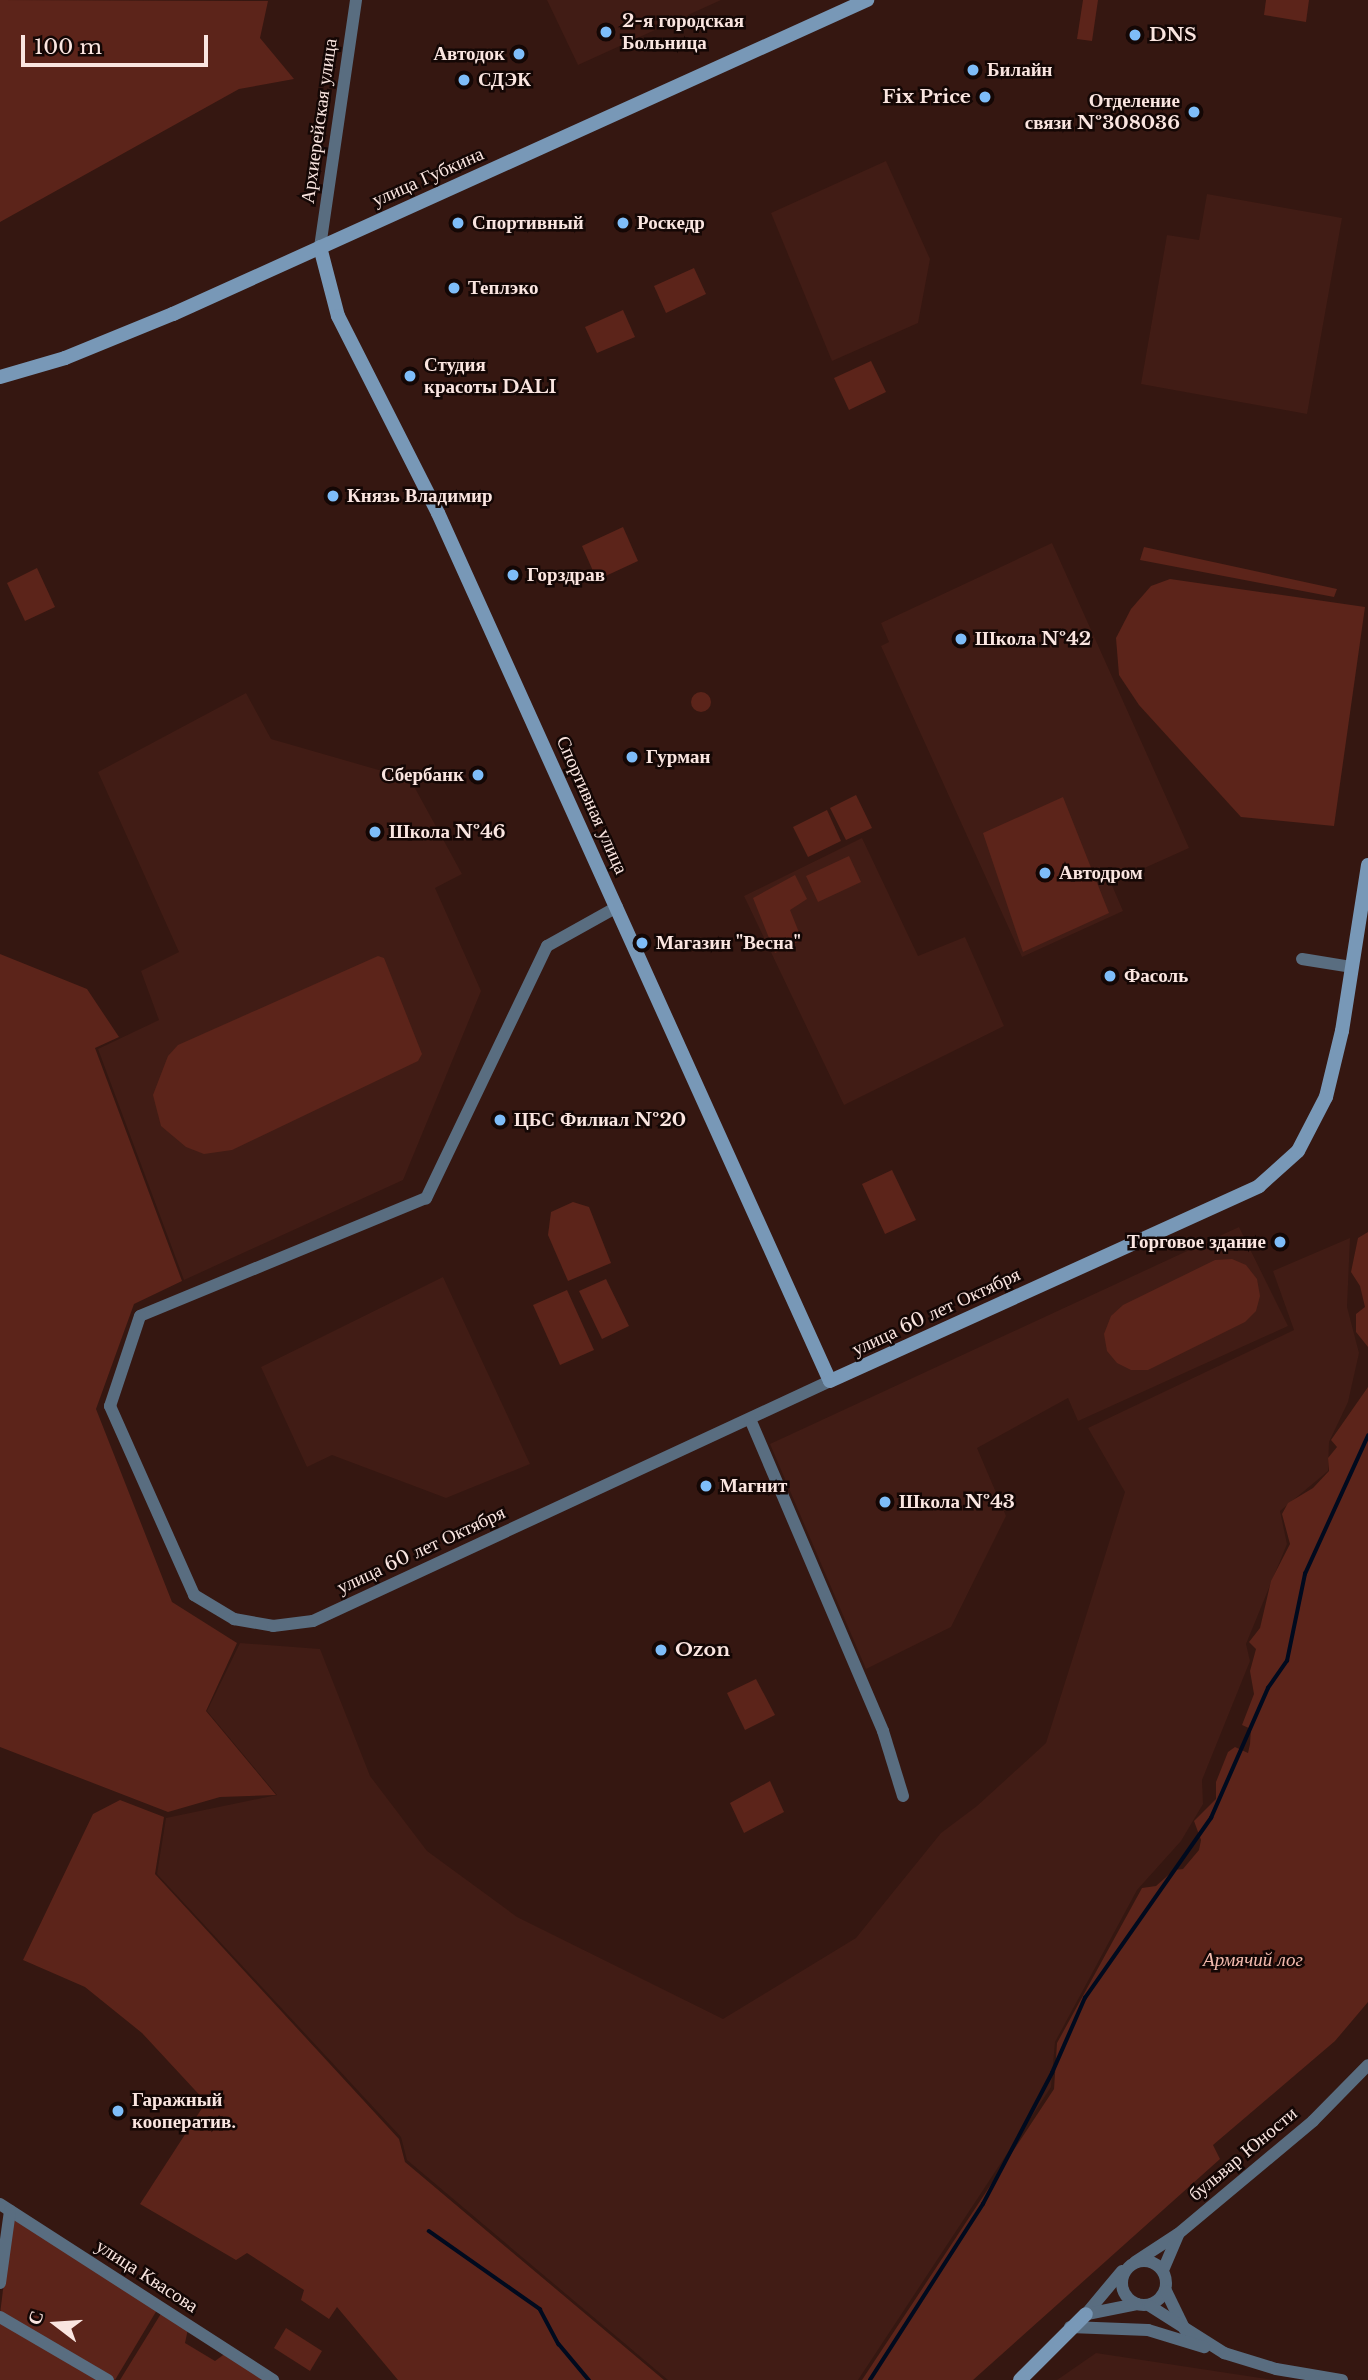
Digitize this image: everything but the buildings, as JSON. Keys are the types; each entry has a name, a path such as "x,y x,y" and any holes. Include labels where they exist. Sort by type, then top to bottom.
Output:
{"street":[{"name":"Архиерейская улица","path":"320,247 356,0"},
{"name":"улица Губкина","path":"0,377 65,358 161,319 867,0"},
{"name":"Спортивная улица","path":"320,247 338,316 438,513 830,1381"},
{"name":"улица 60 лет Октября","path":"617,907 547,946 426,1198 140,1316 110,1406 194,1595 234,1619 273,1626 313,1621 1259,1186 1298,1151 1326,1097 1352,967 1368,865"},
{"path":"1302,960 1352,967"},
{"path":"750,1419 883,1731 903,1796"},
{"name":"бульвар Юности","path":"1135,2262 1178,2234 1313,2121 1368,2065"},
{"path":"0,2283 5,2208"},
{"name":"улица Квасова","path":"5,2208 273,2380"},
{"path":"1178,2234 1164,2268 1166,2291 1185,2330"},
{"path":"1020,2380 1070,2327 1086,2314 1122,2270 1135,2262 1164,2268"},
{"path":"1122,2270 1120,2290 1137,2304"},
{"path":"1150,2306 1166,2291"},
{"path":"1086,2314 1137,2304 1150,2306 1224,2353"},
{"path":"0,2317 108,2380"},
{"path":"1070,2327 1148,2330 1276,2369 1342,2380"}],"shaded area":[{"name":"2-я городская Больница","path":"547,0 721,0 578,65"},
{"path":"886,161 930,259 918,323 832,361 771,213"},
{"path":"1207,194 1342,218 1307,414 1141,384 1167,235 1199,240"},
{"path":"1052,543 1189,848 1111,883 1123,911 1022,957 881,646 889,642 881,623"},
{"path":"246,693 271,739 410,779 462,874 435,888 481,991 403,1180 184,1280 98,1049 159,1020 141,971 179,952 98,772"},
{"path":"862,838 918,956 965,937 1004,1026 844,1105 744,896"},
{"path":"1239,1227 1288,1326 1078,1421 1068,1398 977,1448 1006,1516 951,1627 866,1669 770,1444"},
{"path":"1350,1238 1347,1307 1359,1353 1348,1402 1329,1442 1328,1471 1280,1511 1287,1544 1246,1644 1250,1661 1202,1780 1203,1804 1181,1841 1137,1890 1055,2042 1051,2087 858,2380 668,2380 407,2160 401,2137 157,1874 166,1818 277,1795 207,1711 240,1643 320,1649 370,1776 427,1851 517,1917 723,2019 856,1938 941,1833 977,1806 1046,1743 1125,1492 1088,1428 1294,1330 1273,1271"},
{"path":"443,1277 530,1464 446,1498 332,1455 307,1467 261,1367"},
{"path":"1096,2353 1274,2380 1057,2380"}],"green space":[{"path":"0,0 268,1 260,38 294,79 239,89 0,222"},
{"path":"1083,0 1098,0 1092,41 1077,39"},
{"path":"1266,0 1309,0 1306,22 1264,15"},
{"path":"694,268 706,294 666,313 654,286"},
{"path":"623,310 635,337 597,353 585,327"},
{"path":"871,361 886,392 849,410 834,378"},
{"path":"623,527 638,561 597,580 582,546"},
{"path":"1144,547 1337,589 1334,597 1140,560"},
{"path":"37,568 55,607 25,621 7,583"},
{"path":"1170,579 1365,607 1334,826 1241,817 1139,705 1119,675 1116,638 1131,609 1151,586"},
{"path":"701,692 708,695 711,702 708,709 701,712 694,709 691,702 694,695"},
{"path":"856,795 872,828 846,840 830,808"},
{"name":"Автодром","path":"1063,797 1109,913 1023,952 983,833"},
{"path":"827,810 841,841 808,857 793,827"},
{"path":"849,856 861,882 818,902 806,876"},
{"path":"795,875 807,899 790,910 802,940 775,953 753,898"},
{"path":"0,954 87,989 119,1037 95,1048 182,1281 134,1304 96,1409 172,1602 237,1643 206,1711 276,1795 220,1797 168,1812 0,1747"},
{"path":"378,956 384,958 422,1054 418,1061 232,1150 204,1154 186,1147 161,1126 153,1095 168,1056 178,1045"},
{"path":"892,1170 916,1220 885,1234 862,1184"},
{"path":"573,1202 589,1207 611,1263 568,1281 548,1235 551,1212"},
{"path":"1368,1232 1368,1347 1356,1332 1356,1314 1365,1307 1360,1286 1351,1272 1358,1238"},
{"path":"1232,1259 1246,1265 1257,1279 1260,1296 1256,1311 1245,1322 1148,1370 1131,1370 1117,1363 1107,1351 1104,1334 1111,1316 1123,1305 1215,1260"},
{"path":"606,1279 629,1326 602,1339 579,1291"},
{"path":"567,1290 594,1350 560,1365 533,1305"},
{"name":"Армячий лог","path":"1368,1387 1368,2002 1335,2041 1213,2145 1220,2159 973,2380 862,2380 1054,2089 1057,2043 1142,1888 1156,1886 1174,1870 1183,1869 1199,1850 1201,1840 1194,1821 1216,1799 1216,1782 1228,1752 1235,1747 1248,1753 1251,1729 1242,1725 1254,1694 1250,1671 1256,1649 1249,1642 1260,1628 1271,1581 1290,1544 1282,1514 1288,1503 1313,1488 1329,1471 1328,1458 1337,1447 1331,1440"},
{"path":"756,1679 775,1715 745,1730 727,1693"},
{"path":"770,1781 784,1812 744,1833 730,1803"},
{"path":"120,1800 164,1817 155,1874 399,2139 405,2162 664,2380 398,2380 337,2307 329,2319 301,2300 304,2290 247,2253 236,2260 140,2204 206,2102 142,2033 85,1987 23,1960 93,1814"},
{"path":"12,2217 157,2310 115,2380 0,2314"},
{"path":"162,2312 188,2329 185,2343 215,2361 226,2353 266,2380 120,2380"},
{"path":"0,2320 102,2380 0,2380"},
{"path":"286,2328 322,2351 310,2371 274,2348"}],"waterway":[{"path":"870,2380 983,2204 1052,2073 1085,1998 1211,1818 1268,1688 1287,1661 1305,1574 1368,1436"},
{"path":"429,2231 540,2309 559,2344 589,2380"}],"place":[{"name":"2-я городская Больница","path":"606,32"},
{"name":"DNS","path":"1135,35"},
{"name":"Автодок","path":"519,54"},
{"name":"Билайн","path":"973,70"},
{"name":"СДЭК","path":"464,80"},
{"name":"Fix Price","path":"985,97"},
{"name":"Отделение связи №308036","path":"1194,112"},
{"name":"Спортивный","path":"458,223"},
{"name":"Роскедр","path":"623,223"},
{"name":"Теплэко","path":"454,288"},
{"name":"Студия красоты DALI","path":"410,376"},
{"name":"Князь Владимир","path":"333,496"},
{"name":"Горздрав","path":"513,575"},
{"name":"Школа №42","path":"961,639"},
{"name":"Гурман","path":"632,757"},
{"name":"Сбербанк","path":"478,775"},
{"name":"Школа №46","path":"375,832"},
{"name":"Автодром","path":"1045,873"},
{"name":"Магазин \"Весна\"","path":"642,943"},
{"name":"Фасоль","path":"1110,976"},
{"name":"ЦБС Филиал №20","path":"500,1120"},
{"name":"Торговое здание","path":"1280,1242"},
{"name":"Магнит","path":"706,1486"},
{"name":"Школа №43","path":"885,1502"},
{"name":"Ozon","path":"661,1650"},
{"name":"Гаражный кооператив.","path":"118,2111"}]}
